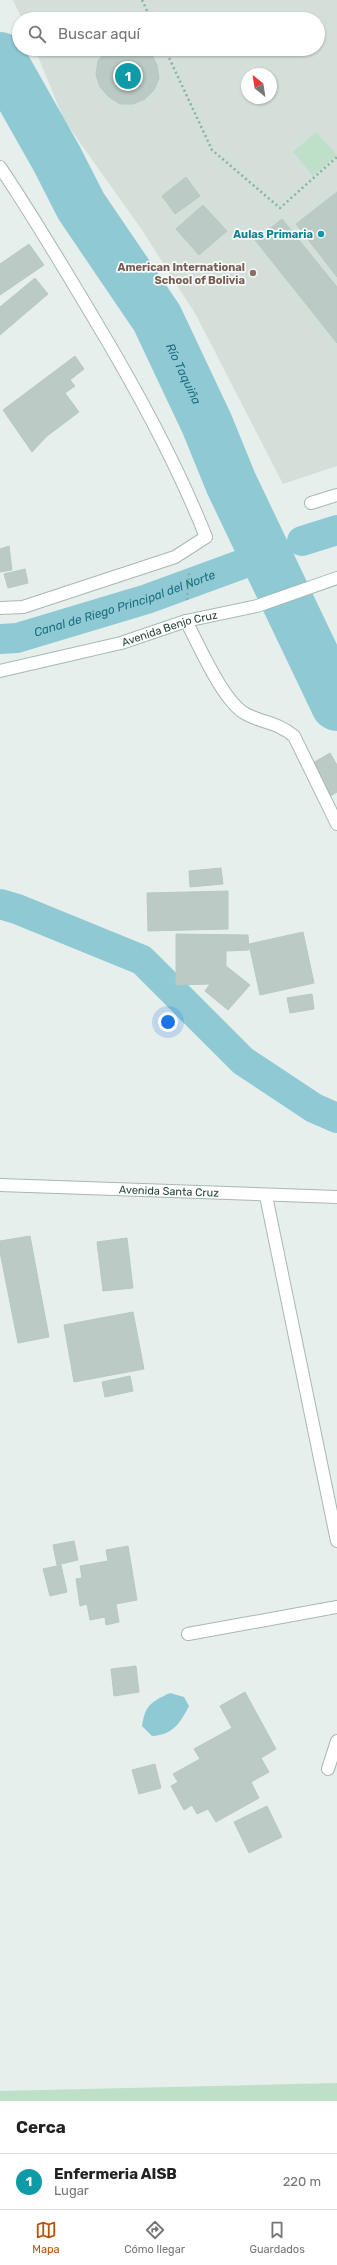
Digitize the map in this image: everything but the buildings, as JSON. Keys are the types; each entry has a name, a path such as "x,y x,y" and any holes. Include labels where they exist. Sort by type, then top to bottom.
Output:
{"street":[{"path":"0,167 39,227 128,375 193,504 206,537 175,557 23,607 0,608"},
{"path":"311,503 337,495"},
{"name":"Avenida Benjo Cruz","path":"0,671 121,643 186,621 257,606 337,578"},
{"path":"186,621 228,698 246,714 281,726 294,736 337,824"},
{"name":"Avenida Santa Cruz","path":"0,1186 337,1198"},
{"path":"266,1196 337,1541"},
{"path":"188,1634 337,1607"},
{"path":"328,1769 337,1741"}],"path":[{"path":"142,0 148,12"},
{"path":"168,56 212,150 280,208 337,157"},
{"path":"186,621 191,547"}],"shaded area":[{"name":"American International School of Bolivia","path":"13,0 337,0 337,466 283,484 196,315 142,230 64,120 38,56 325,56 325,12 19,12"}],"green space":[{"path":"316,132 337,155 313,176 293,152"},
{"path":"337,2083 337,2101 0,2101 0,2091"}],"water":[{"path":"170,1693 184,1697 189,1706 179,1723 171,1731 152,1736 142,1726 145,1713 150,1705"}],"waterway":[{"name":"Río Taquiña","path":"0,58 57,159 81,206 157,318 207,424 231,483 337,705"},
{"name":"Canal de Riego Principal del Norte","path":"302,541 337,530"},
{"name":"Canal de Riego Principal del Norte","path":"0,639 17,638 147,599 248,562"},
{"path":"0,904 17,909 142,960 243,1061 314,1108 337,1118"}],"place":[{"name":"Enfermeria AISB","path":"128,76"},
{"name":"Aulas Primaria","path":"321,234"},
{"name":"American International School of Bolivia","path":"253,273"}]}
